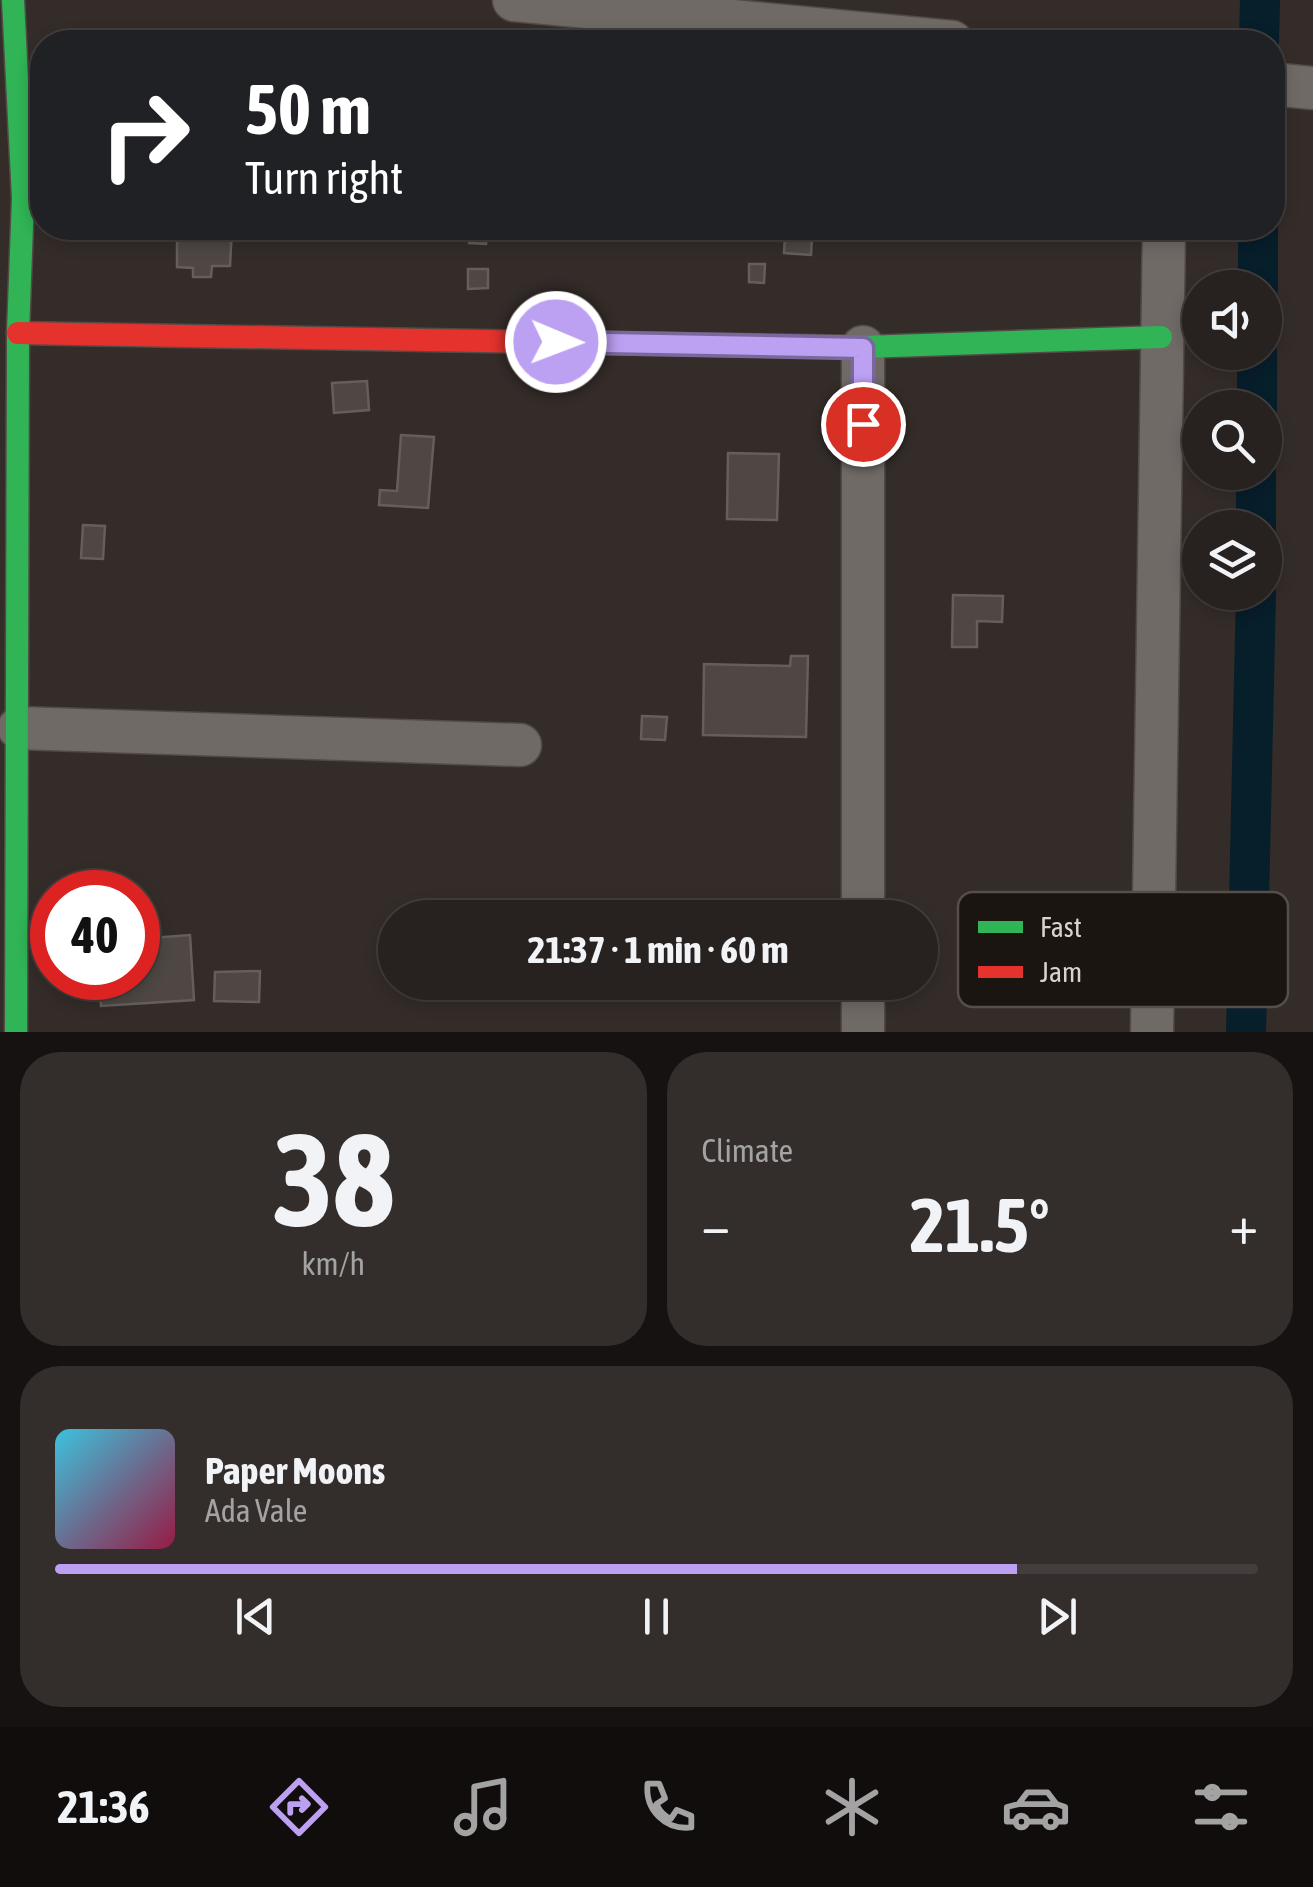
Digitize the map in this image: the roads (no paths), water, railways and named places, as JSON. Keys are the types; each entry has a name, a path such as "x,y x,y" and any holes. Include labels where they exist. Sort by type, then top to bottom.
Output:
{"street":[{"path":"13,0 23,198 18,333 16,1032"},
{"path":"514,0 827,30"},
{"path":"1154,892 1164,240"},
{"path":"18,333 863,348 1161,336"},
{"path":"862,900 863,348"},
{"path":"19,728 520,745"},
{"path":"862,1000 862,1032"},
{"path":"1152,1007 1152,1032"}],"waterway":[{"path":"1259,30 1260,0"},
{"path":"1258,240 1258,270"},
{"path":"1257,370 1257,390"},
{"path":"1256,490 1256,510"},
{"path":"1249,892 1256,610"},
{"path":"1246,1032 1247,1007"}]}
